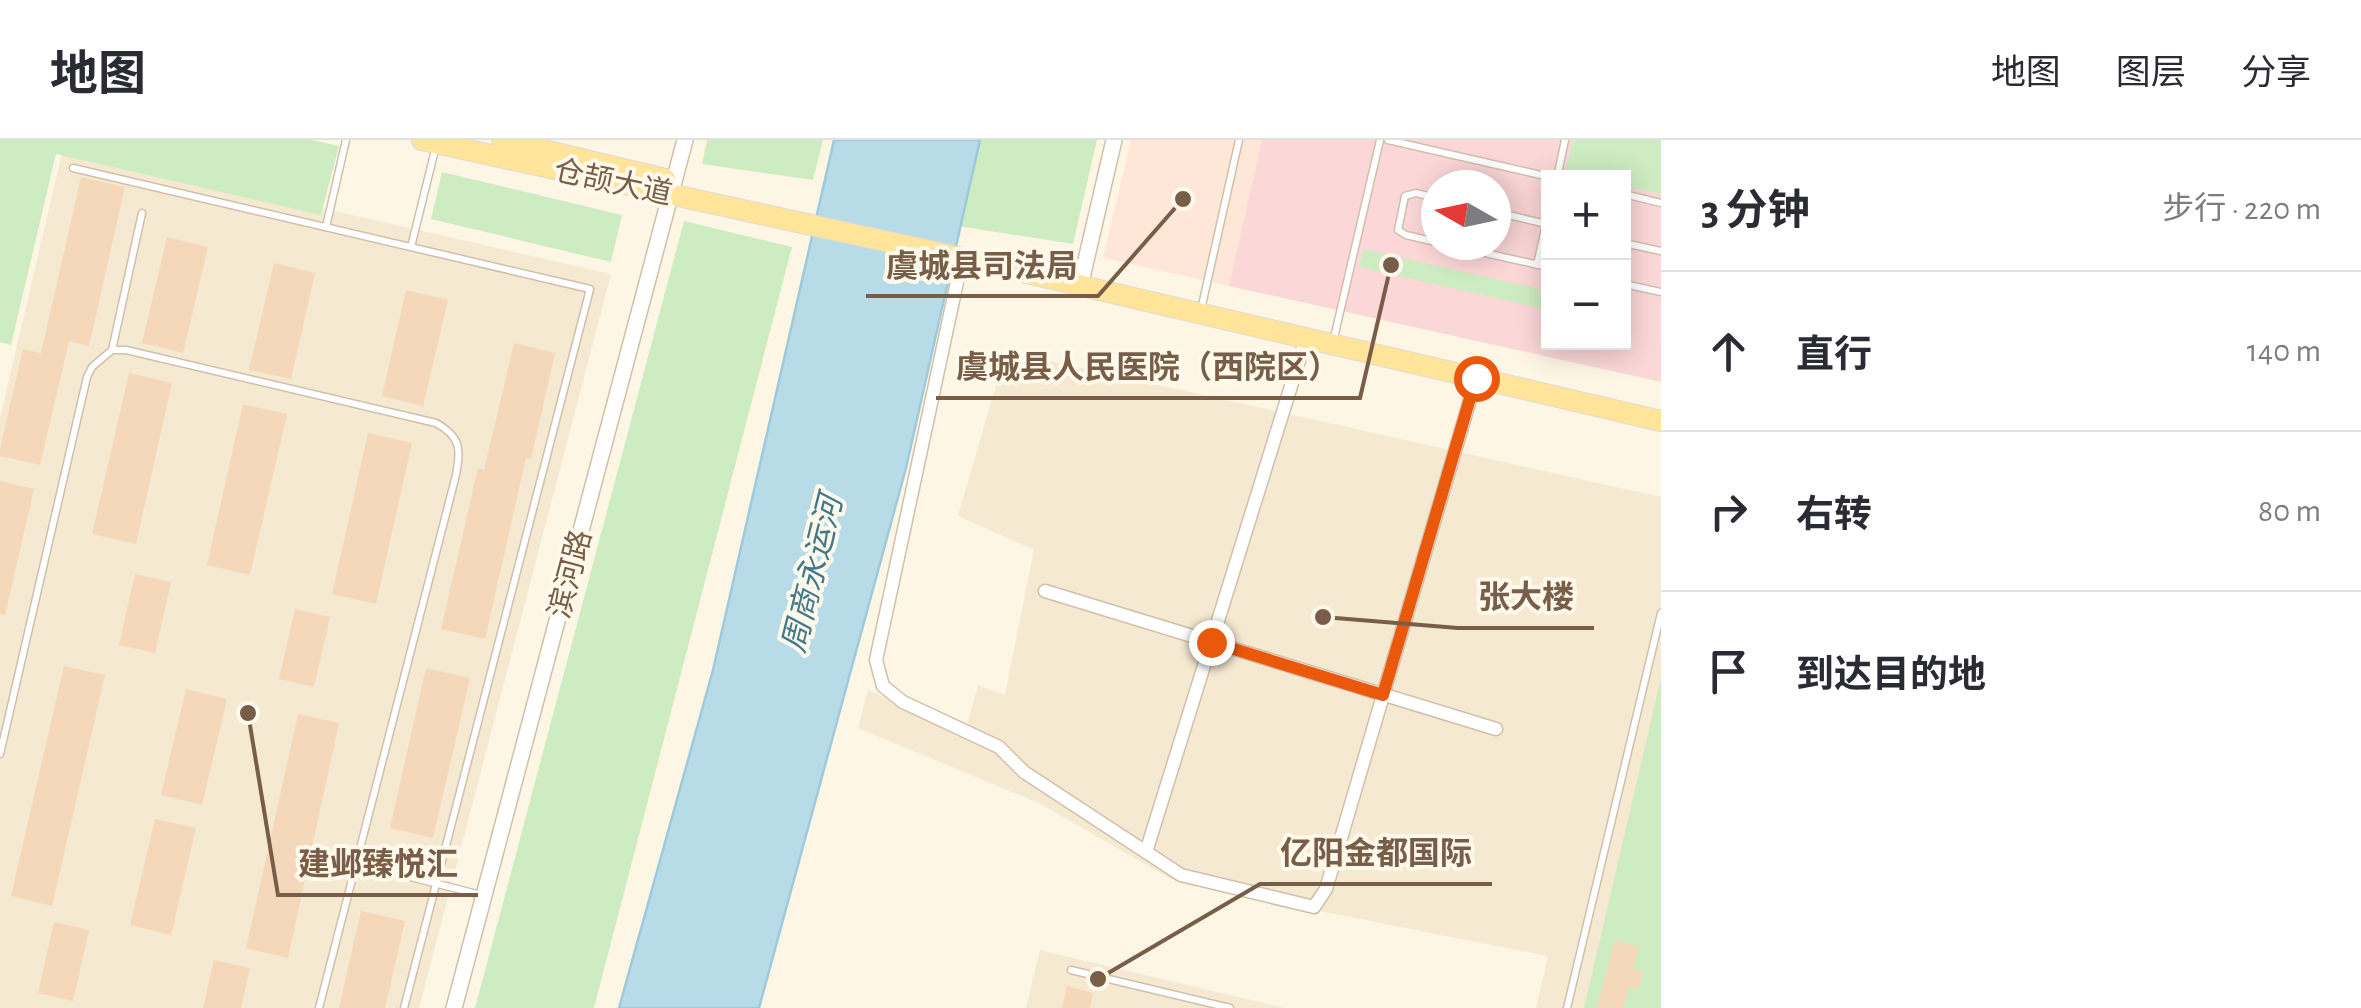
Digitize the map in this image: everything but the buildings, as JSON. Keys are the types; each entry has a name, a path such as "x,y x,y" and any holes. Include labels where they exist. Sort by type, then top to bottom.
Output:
{"main road":[{"name":"仓颉大道","path":"502,140 673,188"},
{"name":"仓颉大道","path":"432,141 673,188 958,253"},
{"path":"958,253 1478,372 1661,407"},
{"path":"1202,308 1306,338 1334,339"},
{"path":"1478,372 1661,421"}],"street":[{"name":"滨河路","path":"454,1008 686,140"},
{"path":"1081,281 1114,140"},
{"path":"958,253 958,282 876,660 883,686 903,702 1000,747 1024,772 1181,876 1314,906 1326,890 1478,372"},
{"path":"1146,852 1306,338"},
{"path":"1044,591 1496,730"}],"lane":[{"path":"326,227 346,140"},
{"path":"1202,308 1239,140"},
{"path":"1334,339 1380,140"},
{"path":"1388,140 1541,175"},
{"path":"1558,170 1565,140"},
{"path":"411,247 432,141"},
{"path":"73,168 590,289 404,1008"},
{"path":"1421,194 1405,196 1398,230 1421,238"},
{"path":"1631,196 1661,202"},
{"path":"0,754 87,377 92,367 112,350 142,212"},
{"path":"1511,216 1541,223"},
{"path":"1631,244 1661,251"},
{"path":"1538,265 1541,252"},
{"path":"1511,258 1541,266"},
{"path":"1631,286 1661,292"},
{"path":"112,350 126,350 436,423 457,441 460,455 456,476 319,1008"},
{"path":"1567,1008 1661,613"},
{"path":"356,863 484,896"},
{"path":"1071,970 1230,1008"}],"shaded area":[{"path":"1131,140 1262,140 1229,286 1103,258"},
{"path":"1262,140 1661,140 1661,382 1229,286"},
{"path":"63,149 611,274 419,1008 0,1008 0,418"},
{"path":"1006,351 1661,497 1661,1008 1536,1008 1548,956 1178,883 1041,804 858,728 868,690 965,733 978,685 1005,695 1034,550 958,516"},
{"path":"1040,950 1285,1008 1026,1008"}],"green space":[{"path":"0,140 312,140 339,146 321,215 56,154 11,345 0,342"},
{"path":"707,140 823,140 813,180 702,164"},
{"path":"979,140 1097,140 1073,244 958,226"},
{"path":"1573,140 1661,140 1661,194 1631,188 1631,170 1566,170"},
{"path":"442,172 622,215 611,262 431,219"},
{"path":"684,221 792,247 594,1008 475,1008"},
{"path":"1363,249 1541,289 1541,308 1359,267"},
{"path":"1661,678 1661,1008 1584,1008"}],"water":[{"name":"周商永运河","path":"834,140 980,140 906,468 759,1008 619,1008 713,670"}],"place":[{"name":"虞城县司法局","path":"1183,199"},
{"name":"虞城县人民医院（西院区）","path":"1391,265"},
{"name":"张大楼","path":"1323,617"},
{"name":"建邺臻悦汇","path":"248,713"},
{"name":"亿阳金都国际","path":"1098,979"}],"route":[{"path":"1211,642 1383,695 1476,378"}]}
